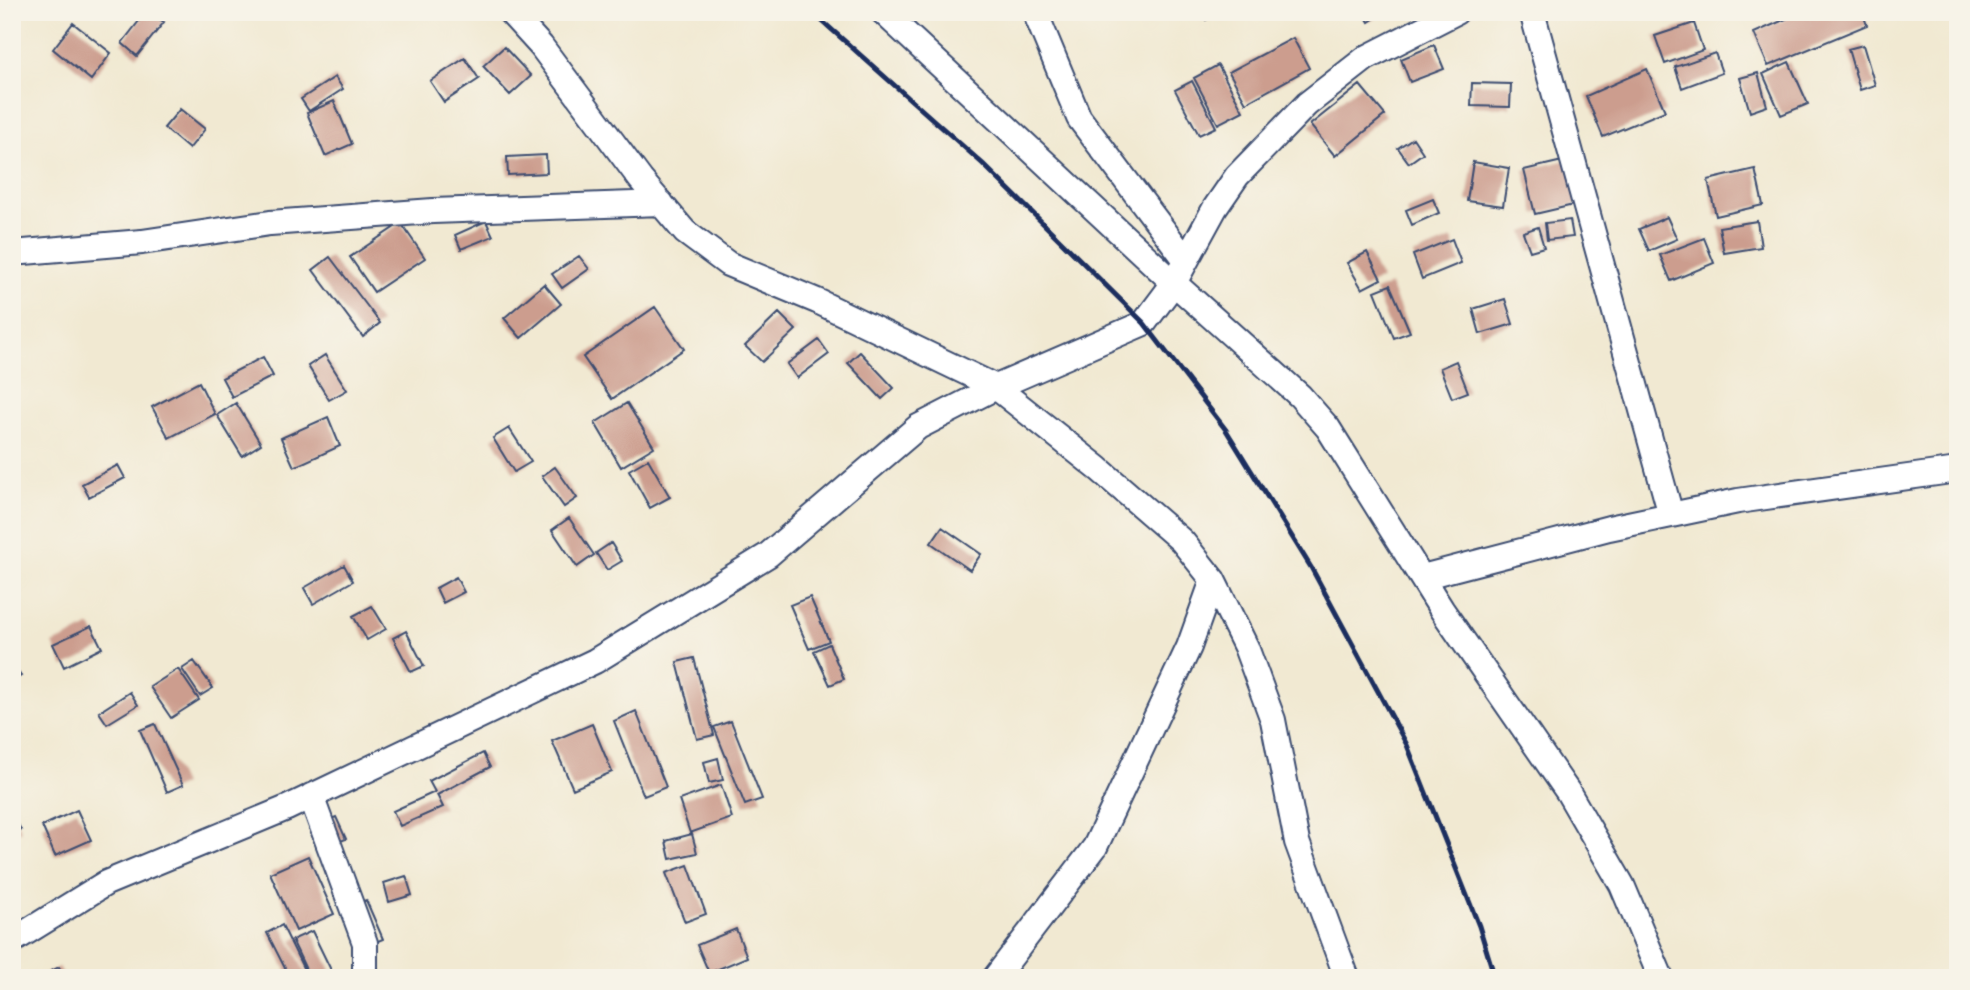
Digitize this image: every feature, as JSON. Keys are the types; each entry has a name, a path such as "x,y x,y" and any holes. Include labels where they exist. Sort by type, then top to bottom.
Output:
{"street":[{"path":"510,12 541,46 685,232 728,264 817,301 996,387 1099,469 1182,541 1213,580 1246,647 1273,720 1297,842 1347,978"},
{"path":"883,12 1174,283 1300,396 1328,428 1422,577 1568,792 1622,885 1661,978"},
{"path":"1035,12 1079,118 1186,260"},
{"path":"12,941 106,883 311,796 595,661 768,555 919,427 996,387 1144,323 1174,283 1214,208 1237,177 1307,104 1366,58 1456,12"},
{"path":"1532,12 1671,514"},
{"path":"12,253 142,242 270,223 365,216 661,203"},
{"path":"1422,577 1609,527 1671,514 1738,501 1958,470"},
{"path":"995,978 1095,847 1189,647 1213,580"},
{"path":"311,796 365,943 365,978"}],"building":[{"path":"146,12 164,22 137,56 122,43"},
{"path":"1201,12 1220,12 1206,20"},
{"path":"1363,12 1384,12 1369,22"},
{"path":"1802,12 1862,12 1867,25 1768,66 1754,33"},
{"path":"73,23 111,53 91,80 53,49"},
{"path":"1694,23 1703,50 1665,64 1655,36"},
{"path":"1293,38 1309,68 1246,103 1229,72"},
{"path":"1434,45 1444,69 1410,82 1401,59"},
{"path":"1863,45 1875,85 1860,90 1848,49"},
{"path":"504,47 531,76 510,95 483,66"},
{"path":"1715,53 1722,73 1682,88 1675,67"},
{"path":"465,58 479,79 444,102 430,81"},
{"path":"1789,62 1808,104 1781,115 1763,74"},
{"path":"1218,65 1243,111 1218,124 1194,78"},
{"path":"1647,69 1665,111 1603,137 1586,96"},
{"path":"1758,73 1767,106 1750,112 1740,78"},
{"path":"335,77 343,89 309,111 301,99"},
{"path":"1192,81 1216,127 1199,135 1175,90"},
{"path":"1472,83 1511,84 1510,107 1471,106"},
{"path":"1360,85 1385,115 1335,156 1310,125"},
{"path":"334,101 352,144 325,156 307,113"},
{"path":"180,109 205,129 189,149 164,128"},
{"path":"1413,138 1423,153 1409,163 1398,148"},
{"path":"546,155 547,173 508,175 507,157"},
{"path":"1571,159 1582,203 1535,214 1524,170"},
{"path":"1473,162 1509,168 1503,206 1467,201"},
{"path":"1755,169 1763,205 1716,216 1708,180"},
{"path":"1433,199 1439,213 1412,225 1406,210"},
{"path":"1667,217 1677,239 1649,251 1639,229"},
{"path":"1570,220 1573,237 1547,240 1545,223"},
{"path":"486,221 493,236 461,249 455,235"},
{"path":"1757,221 1761,247 1724,253 1719,227"},
{"path":"401,223 425,258 374,292 350,257"},
{"path":"1538,227 1544,247 1530,251 1523,232"},
{"path":"1704,238 1714,263 1671,281 1660,255"},
{"path":"1452,239 1461,263 1422,279 1413,255"},
{"path":"1367,252 1381,279 1362,289 1347,263"},
{"path":"579,256 589,269 562,288 552,274"},
{"path":"330,257 380,323 363,337 313,270"},
{"path":"544,284 561,304 521,338 504,318"},
{"path":"1390,285 1410,332 1394,338 1375,291"},
{"path":"1505,299 1513,324 1480,334 1473,309"},
{"path":"655,307 684,349 612,399 583,357"},
{"path":"779,313 796,330 762,362 745,346"},
{"path":"819,340 829,354 797,378 787,364"},
{"path":"860,352 894,388 882,399 848,363"},
{"path":"325,355 347,390 329,400 308,366"},
{"path":"263,357 273,376 232,397 222,378"},
{"path":"1456,361 1468,392 1452,398 1440,368"},
{"path":"199,382 215,414 169,438 152,407"},
{"path":"236,403 261,444 242,456 217,415"},
{"path":"627,403 654,447 621,467 595,423"},
{"path":"328,417 340,446 294,467 281,438"},
{"path":"509,428 531,462 514,472 493,438"},
{"path":"648,459 670,497 650,508 629,470"},
{"path":"118,465 125,478 89,497 82,484"},
{"path":"555,467 577,498 564,507 542,476"},
{"path":"569,518 594,555 577,567 552,530"},
{"path":"942,527 981,554 970,570 931,543"},
{"path":"611,543 622,561 607,570 596,553"},
{"path":"344,565 353,581 313,604 304,588"},
{"path":"456,577 464,592 443,603 436,588"},
{"path":"810,597 829,641 809,649 790,605"},
{"path":"372,606 386,629 367,640 353,616"},
{"path":"91,626 102,648 64,667 53,644"},
{"path":"406,631 424,666 411,672 393,638"},
{"path":"829,644 844,679 830,685 814,651"},
{"path":"694,658 714,735 697,739 677,662"},
{"path":"194,661 213,688 200,696 182,669"},
{"path":"12,664 21,676 12,682"},
{"path":"178,669 199,700 171,718 150,687"},
{"path":"130,692 138,705 107,724 99,712"},
{"path":"636,711 666,787 644,796 614,721"},
{"path":"731,721 762,799 745,805 714,727"},
{"path":"155,724 183,785 167,792 140,730"},
{"path":"592,724 612,772 573,789 552,741"},
{"path":"483,753 490,767 437,795 443,807 400,826 393,811 435,792 429,781"},
{"path":"718,758 723,780 709,783 704,762"},
{"path":"721,785 732,818 690,833 679,800"},
{"path":"77,810 91,840 55,856 42,826"},
{"path":"12,813 21,830 12,834"},
{"path":"336,817 346,839 330,845 321,823"},
{"path":"692,834 697,853 670,859 666,841"},
{"path":"308,856 334,914 296,931 270,873"},
{"path":"688,865 706,914 685,922 666,873"},
{"path":"406,876 412,895 389,902 384,883"},
{"path":"366,900 383,939 366,946 349,907"},
{"path":"282,925 308,978 290,978 267,933"},
{"path":"736,929 747,957 709,973 697,945"},
{"path":"312,931 331,970 315,978 310,978 292,940"},
{"path":"59,967 65,978 38,978"}],"railway":[{"path":"812,12 983,164 1144,323 1226,430 1312,569 1407,745 1479,926 1495,978"}]}
